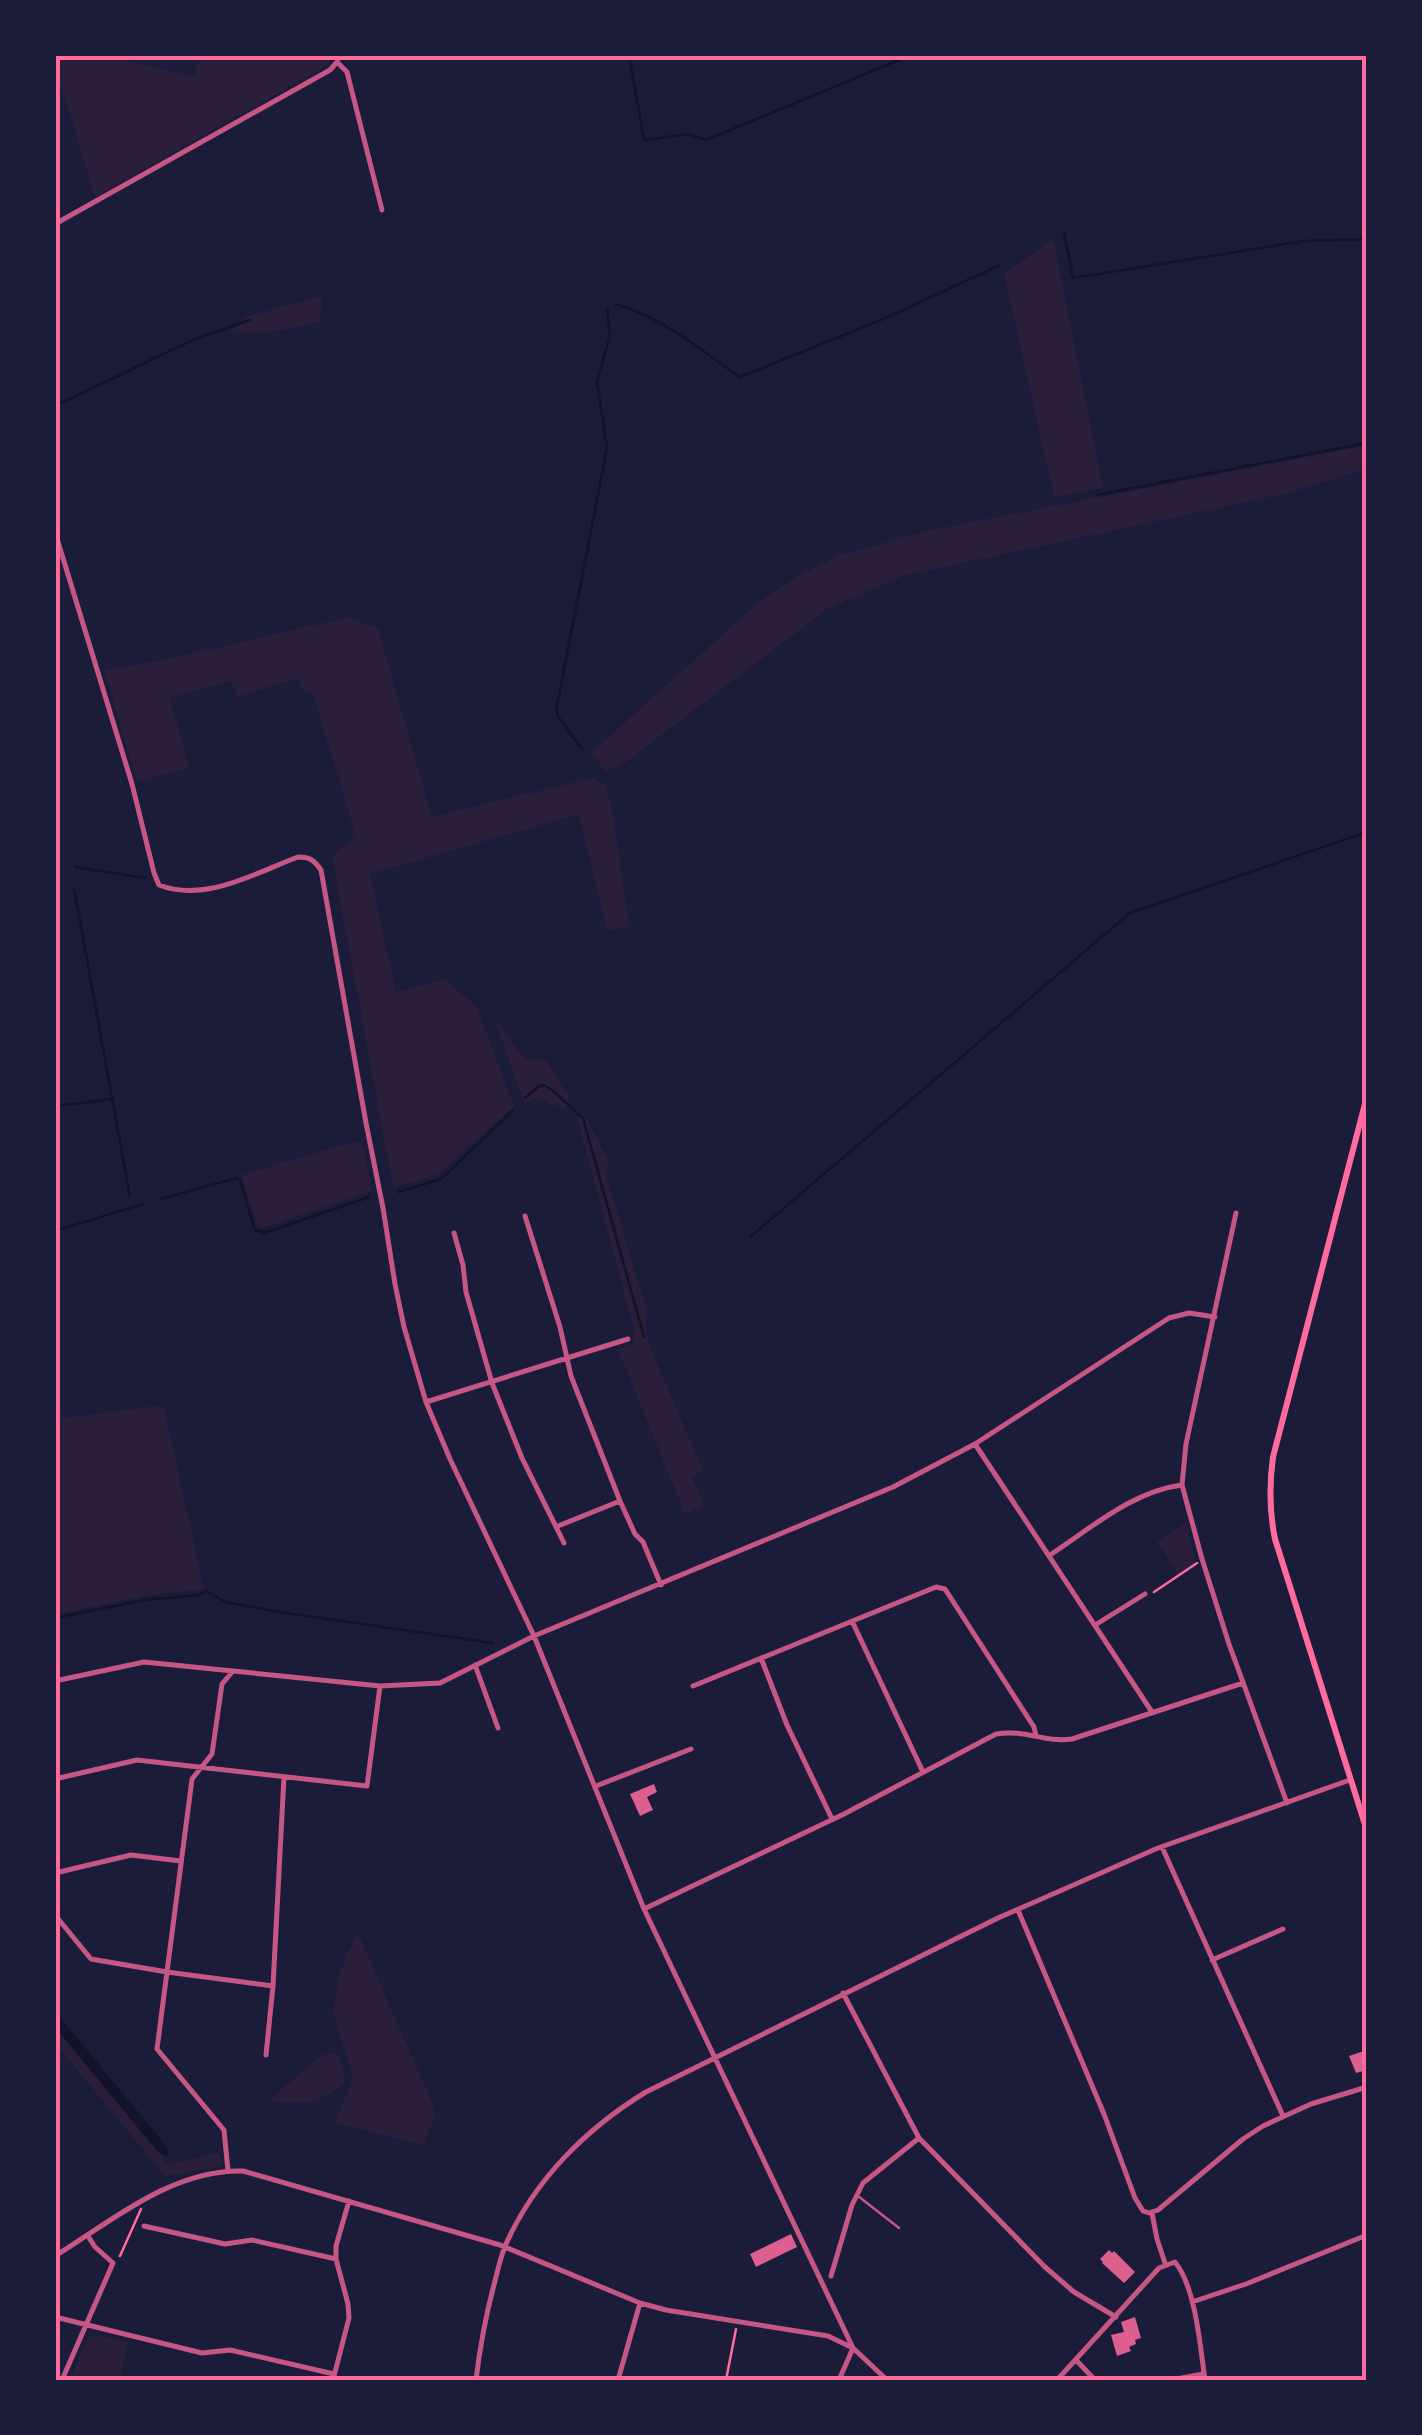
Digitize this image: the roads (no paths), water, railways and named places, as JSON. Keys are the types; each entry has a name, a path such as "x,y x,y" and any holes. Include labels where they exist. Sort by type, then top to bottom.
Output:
{"main road":[{"path":"1367,1096 1269,1485 1280,1559 1367,1831"}],"street":[{"path":"55,224 330,70 338,58 347,72 382,210"},
{"path":"55,532 159,885 176,892 204,890 298,857 314,860 321,870 395,1284 426,1402 534,1636 644,1908 853,2348 839,2380"},
{"path":"1236,1213 1186,1444 1182,1485 1202,1559 1287,1803"},
{"path":"525,1216 571,1376 620,1501 661,1585"},
{"path":"454,1233 492,1382 522,1458 564,1543"},
{"path":"55,1682 144,1662 380,1686 440,1683 534,1636 892,1488 975,1444 1169,1318 1189,1313 1215,1317"},
{"path":"426,1402 628,1339"},
{"path":"975,1444 1152,1712"},
{"path":"1049,1556 1117,1510 1161,1488 1182,1485"},
{"path":"558,1526 620,1501"},
{"path":"693,1686 936,1587 945,1589 1034,1727 1036,1736"},
{"path":"1095,1625 1145,1594"},
{"path":"852,1621 923,1774"},
{"path":"761,1658 787,1726 832,1819"},
{"path":"475,1665 498,1728"},
{"path":"228,2170 224,2130 157,2049 192,1778 212,1754 222,1684 234,1671"},
{"path":"644,1908 832,1819 996,1734 1012,1732 1057,1741 1072,1739 1243,1683"},
{"path":"55,1778 136,1760 368,1786 380,1686"},
{"path":"595,1786 691,1749"},
{"path":"266,2055 284,1777"},
{"path":"476,2380 482,2327 504,2246 536,2192 600,2123 646,2092 1018,1910 1162,1847 1350,1780"},
{"path":"1162,1847 1283,2116"},
{"path":"55,1873 131,1856 181,1862"},
{"path":"1018,1910 1143,2212 1152,2213 1243,2140 1283,2116 1367,2086"},
{"path":"55,1915 91,1959 273,1986"},
{"path":"1212,1960 1283,1928"},
{"path":"843,1993 919,2138 1046,2267 1074,2292 1116,2317"},
{"path":"831,2276 863,2183 919,2138"},
{"path":"55,2256 156,2192 228,2170 243,2171 504,2246 666,2310 828,2336 853,2348 887,2380"},
{"path":"55,2317 202,2354 230,2350 333,2377 349,2318 336,2246 349,2200"},
{"path":"1152,2213 1166,2264"},
{"path":"144,2226 225,2244 252,2240 336,2259"},
{"path":"1192,2302 1367,2235"},
{"path":"62,2380 113,2263 88,2236"},
{"path":"1057,2380 1166,2264 1177,2263 1192,2302 1204,2377 1171,2380"},
{"path":"618,2380 640,2302"},
{"path":"1076,2360 1095,2380"}],"lane":[{"path":"856,2195 899,2228"}],"waterway":[{"path":"629,55 644,140 689,134 706,140 899,60"},
{"path":"1064,233 1073,278 1304,241 1367,239"},
{"path":"615,304 665,326 740,377 888,317 998,266"},
{"path":"582,749 557,715 557,706 607,448 597,382 610,335 607,309"},
{"path":"55,406 195,339 250,320"},
{"path":"1097,495 1367,443"},
{"path":"750,1237 1130,913 1367,832"},
{"path":"75,867 145,878"},
{"path":"74,888 130,1197"},
{"path":"525,1098 544,1085 583,1118 644,1337"},
{"path":"55,1106 112,1099"},
{"path":"398,1192 441,1179 513,1110"},
{"path":"160,1199 237,1178 255,1230 264,1233 369,1197"},
{"path":"55,1231 143,1204"},
{"path":"55,1618 207,1591 225,1602 493,1643"}]}
